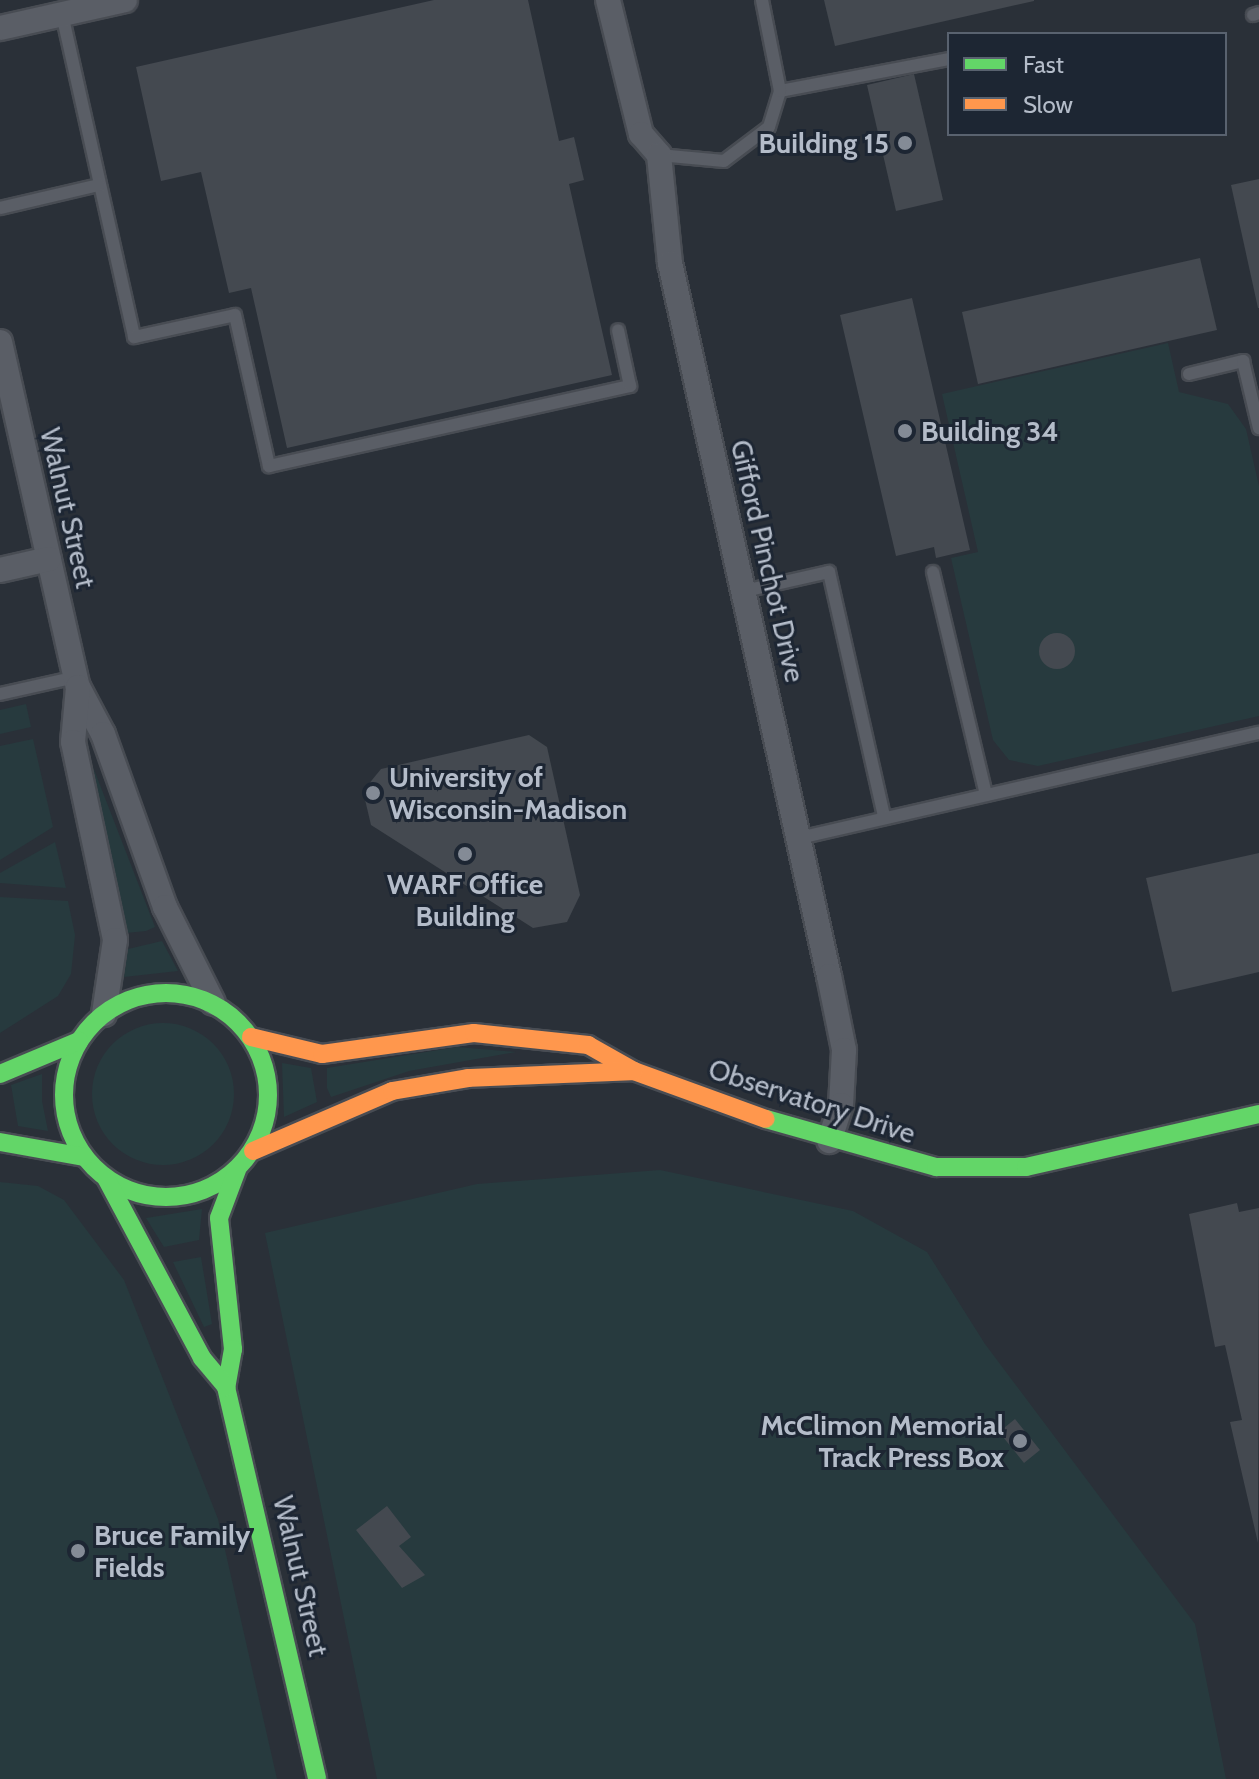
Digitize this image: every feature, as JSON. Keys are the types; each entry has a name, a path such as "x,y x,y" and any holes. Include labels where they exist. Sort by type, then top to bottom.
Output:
{"street":[{"path":"0,28 125,0"},
{"path":"608,0 638,122 659,155"},
{"name":"Gifford Pinchot Drive","path":"659,155 660,216 844,1050 841,1105 829,1141"},
{"name":"Walnut Street","path":"0,342 77,682 103,734 165,907 213,1003"},
{"path":"0,570 49,559"},
{"name":"Walnut Street","path":"77,682 73,742 115,940 104,1014"},
{"path":"0,1074 79,1041 104,1014 138,996 176,993 213,1003 251,1037 267,1087 268,1114 253,1151 237,1170 207,1190 173,1198 138,1194 106,1178 84,1157 63,1100 79,1041"},
{"name":"Observatory Drive","path":"251,1037 322,1054 522,1033 588,1045 634,1071 829,1141 936,1167 1026,1167 1259,1114"},
{"name":"Observatory Drive","path":"253,1151 392,1091 449,1080 634,1071"},
{"path":"0,1142 84,1157"},
{"name":"Walnut Street","path":"237,1170 219,1218 233,1349 226,1387 317,1779"},
{"name":"Walnut Street","path":"106,1178 202,1358 226,1387"}],"lane":[{"path":"659,155 724,161 747,150 769,127 780,91 762,0"},
{"path":"62,14 134,337 235,315 269,466 630,386 618,330"},
{"path":"780,91 947,59"},
{"path":"0,208 99,185"},
{"path":"1189,374 1243,361 1259,428"},
{"path":"744,591 829,572 884,817"},
{"path":"933,572 986,795"},
{"path":"0,694 77,682"},
{"path":"799,838 1259,733"}],"green space":[{"path":"1168,343 1179,392 1228,404 1246,429 1259,486 1259,716 1038,766 1009,760 993,740 951,558 978,552 942,394"},
{"path":"26,704 31,727 0,734 0,710"},
{"path":"33,739 53,827 0,860 0,746"},
{"path":"93,767 155,927 146,931 126,933"},
{"path":"55,842 66,888 0,883 0,873"},
{"path":"0,897 68,901 75,935 71,974 58,996 0,1033"},
{"path":"162,941 178,971 124,977 128,949"},
{"path":"163,1023 190,1029 213,1044 228,1067 234,1094 228,1121 213,1144 190,1159 163,1165 136,1159 113,1144 98,1121 92,1094 98,1067 113,1044 136,1029"},
{"path":"457,1047 516,1052 409,1071 331,1097 327,1088 327,1068"},
{"path":"282,1063 311,1068 317,1102 284,1117"},
{"path":"42,1074 42,1101 48,1131 18,1126 11,1085"},
{"path":"660,1170 853,1211 927,1252 985,1344 1195,1624 1226,1779 377,1779 265,1233 477,1184"},
{"name":"Bruce Family Fields","path":"0,1182 38,1186 64,1200 124,1280 218,1519 277,1779 0,1779"},
{"path":"202,1209 199,1240 164,1247 146,1218"},
{"path":"201,1257 212,1324 204,1327 173,1262"}],"building":[{"path":"434,0 528,0 559,141 574,137 584,180 569,184 612,375 287,448 251,288 229,293 201,172 161,181 136,67"},
{"path":"824,0 1034,0 1034,1 835,46"},
{"name":"Building 15","path":"914,74 943,200 896,211 867,85"},
{"path":"1259,179 1259,308 1258,308 1231,185"},
{"path":"1200,258 1217,330 978,384 962,312"},
{"name":"Building 34","path":"912,298 970,550 936,558 934,547 896,556 840,315"},
{"path":"1057,633 1070,638 1075,651 1070,664 1057,669 1044,664 1039,651 1044,638"},
{"path":"529,735 547,747 580,895 567,922 533,928 371,825 363,791 381,769"},
{"path":"1259,853 1259,972 1172,992 1146,878"},
{"path":"1237,1203 1239,1212 1259,1208 1258,1543 1230,1422 1242,1420 1225,1345 1215,1347 1189,1214"},
{"name":"McClimon Memorial Track Press Box","path":"1015,1419 1040,1450 1024,1463 999,1432"},
{"path":"387,1506 411,1537 399,1546 425,1575 402,1588 356,1530"}],"traffic: fast":[{"path":"166,993 205,1001 223,1010 238,1023 251,1038 260,1056 268,1095 260,1134 251,1152 238,1167 223,1180 205,1189 166,1197 127,1189 109,1180 94,1167 81,1152 72,1134 64,1095 72,1056 81,1038 94,1023 109,1010 127,1001 166,993"},
{"path":"0,1074 79,1041"},
{"path":"766,1119 936,1167 1026,1167 1259,1114"},
{"path":"0,1142 84,1157"},
{"path":"237,1170 219,1218 233,1349 226,1387 317,1779"},
{"path":"106,1178 202,1358 226,1387"}],"traffic: slow":[{"path":"251,1037 322,1054 474,1033 588,1045 634,1071 766,1119"},
{"path":"253,1151 392,1091 468,1078 634,1071"}],"place":[{"name":"Building 15","path":"905,143"},
{"name":"Building 34","path":"905,431"},
{"name":"University of Wisconsin-Madison","path":"373,793"},
{"name":"WARF Office Building","path":"465,854"},
{"name":"McClimon Memorial Track Press Box","path":"1020,1441"},
{"name":"Bruce Family Fields","path":"78,1551"}]}
